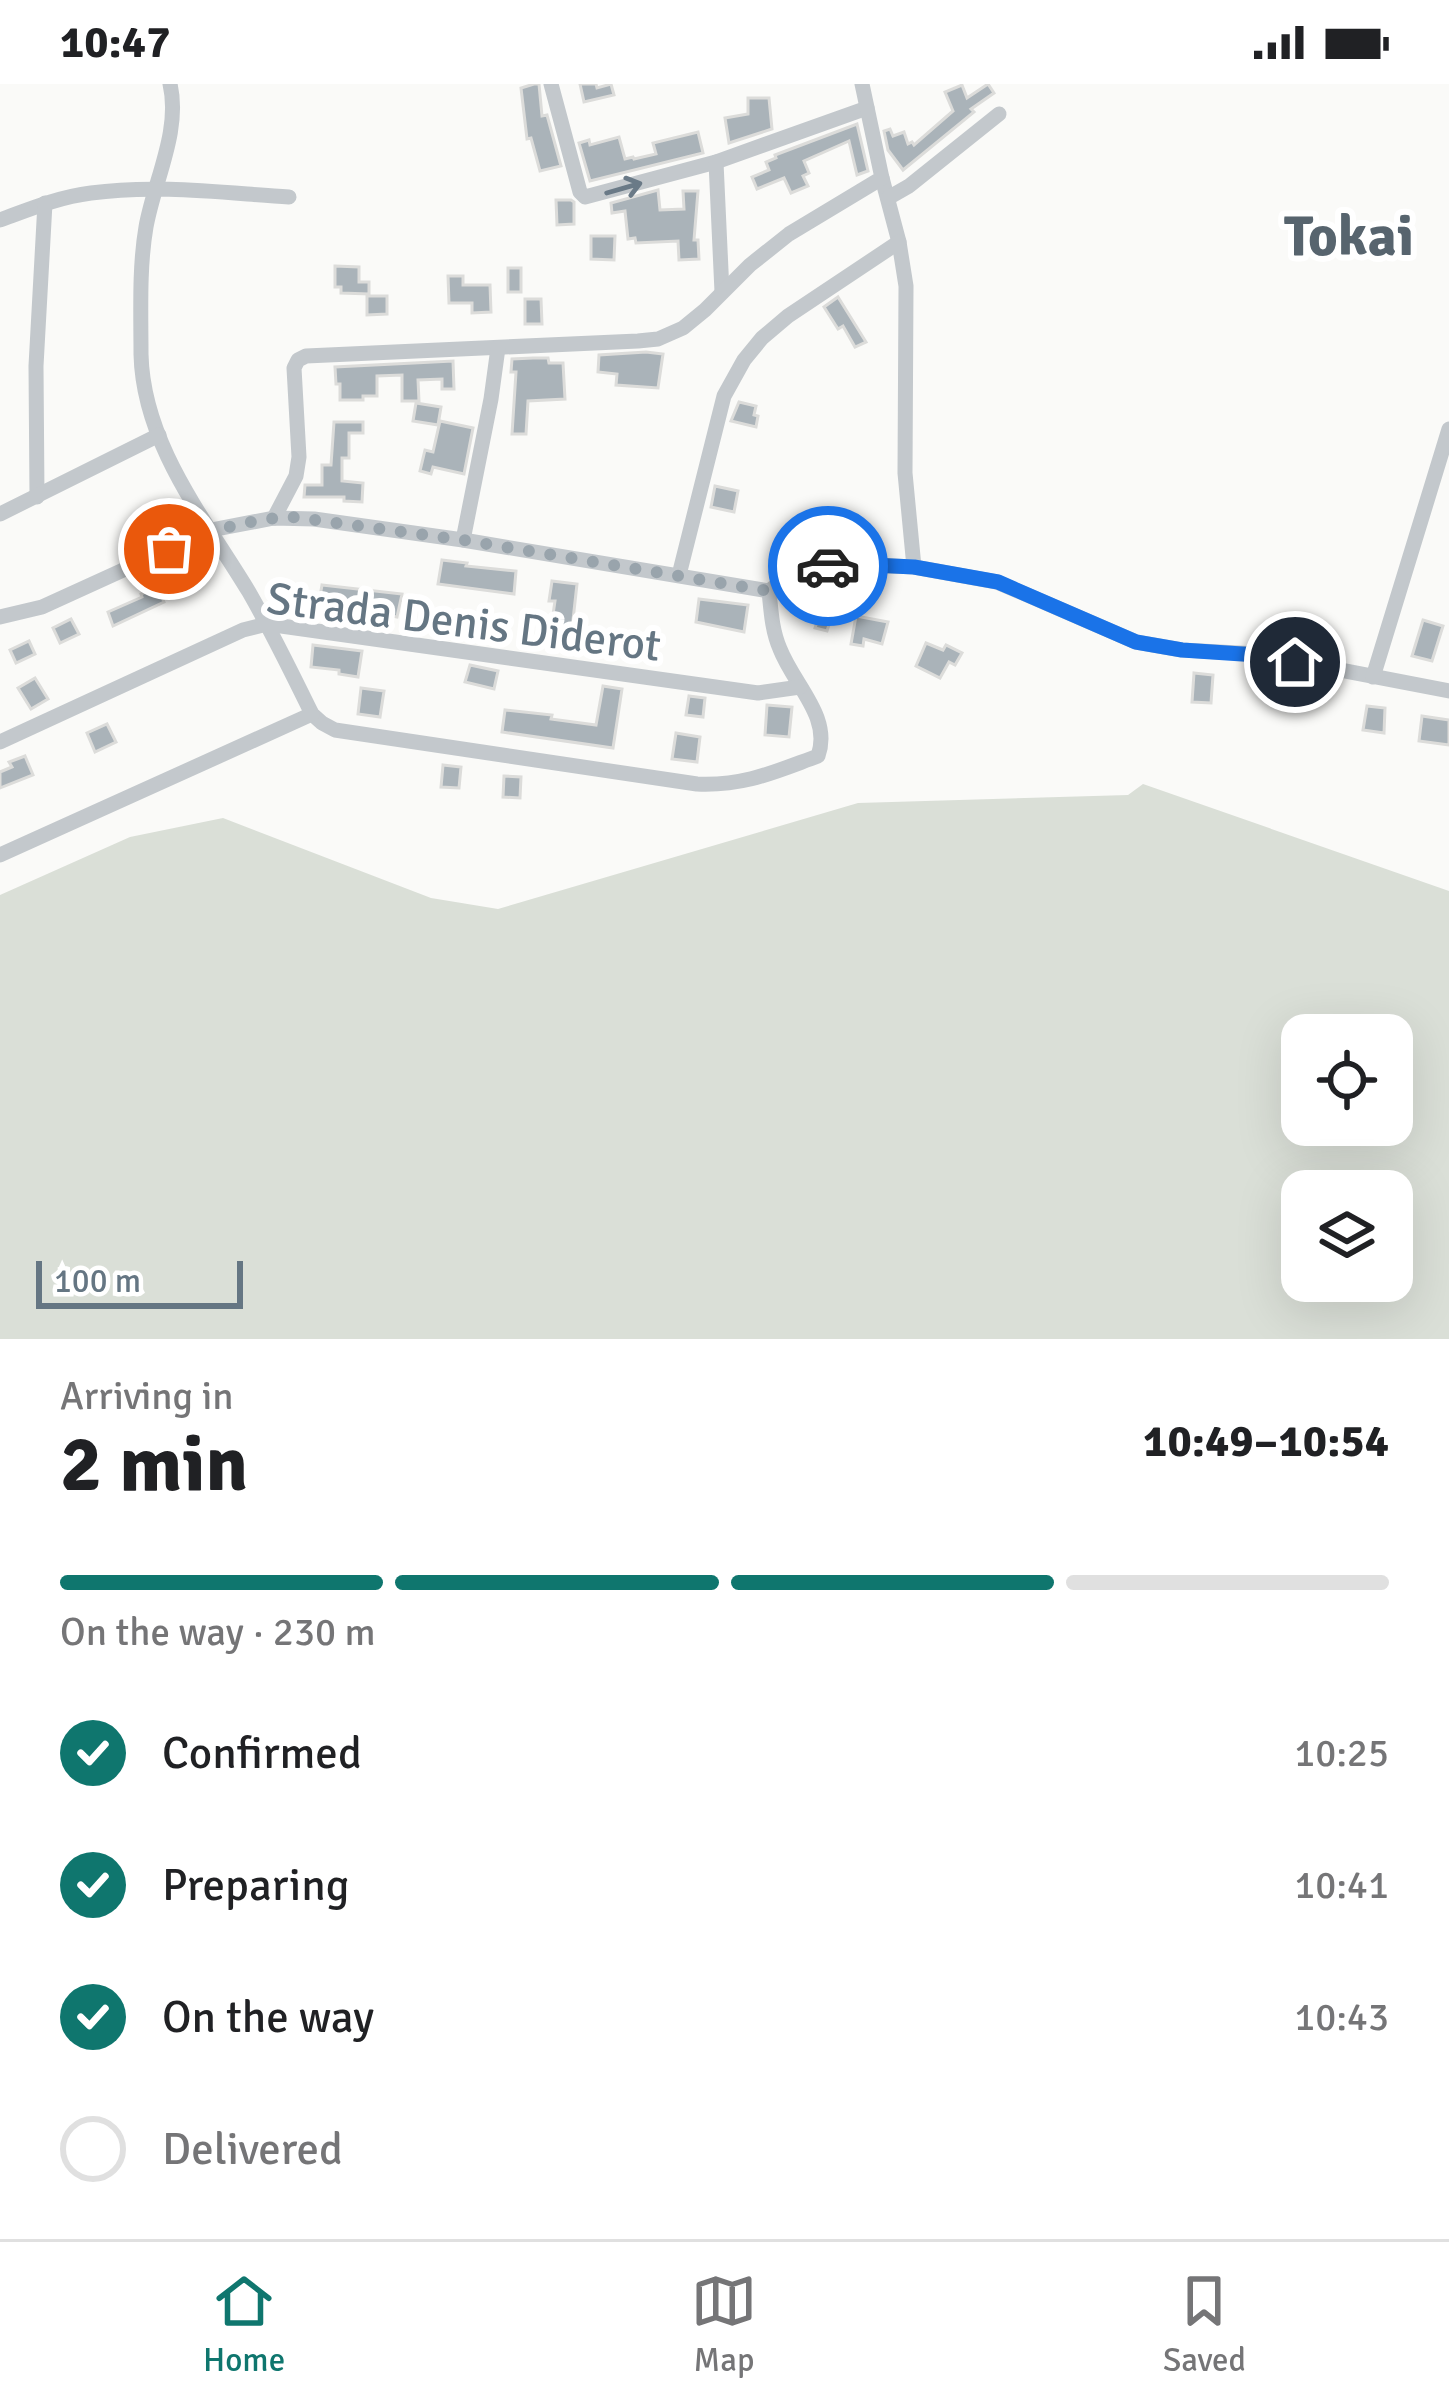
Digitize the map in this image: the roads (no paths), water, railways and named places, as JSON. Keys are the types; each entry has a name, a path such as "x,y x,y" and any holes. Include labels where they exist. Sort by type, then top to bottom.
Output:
{"street":[{"path":"170,84 173,112 144,244 144,388 182,484 267,624 312,714 322,723 335,730 729,785 818,756 824,741 822,728 779,649 769,591"},
{"path":"551,84 580,192 585,196 716,162 867,108"},
{"path":"862,84 906,286 905,473 914,567"},
{"path":"888,197 909,187 999,114"},
{"path":"716,162 722,292"},
{"path":"274,518 296,476 299,458 294,368 298,360 658,339 683,328 789,234 882,178"},
{"path":"0,220 88,194 155,190 289,197"},
{"path":"37,497 45,203"},
{"path":"679,575 724,396 743,360 788,316 899,242"},
{"path":"463,540 497,348"},
{"path":"1373,677 1449,429"},
{"path":"0,514 159,435"},
{"path":"0,617 42,607 212,530 274,518 314,519 769,591 810,568 851,564 914,567 998,582 1136,642 1257,655 1449,692"},
{"name":"Strada Denis Diderot","path":"0,742 243,630 267,624 758,693 800,687"},
{"path":"0,855 312,714"}],"district":[{"name":"Tokai","path":"1349,235"}]}
